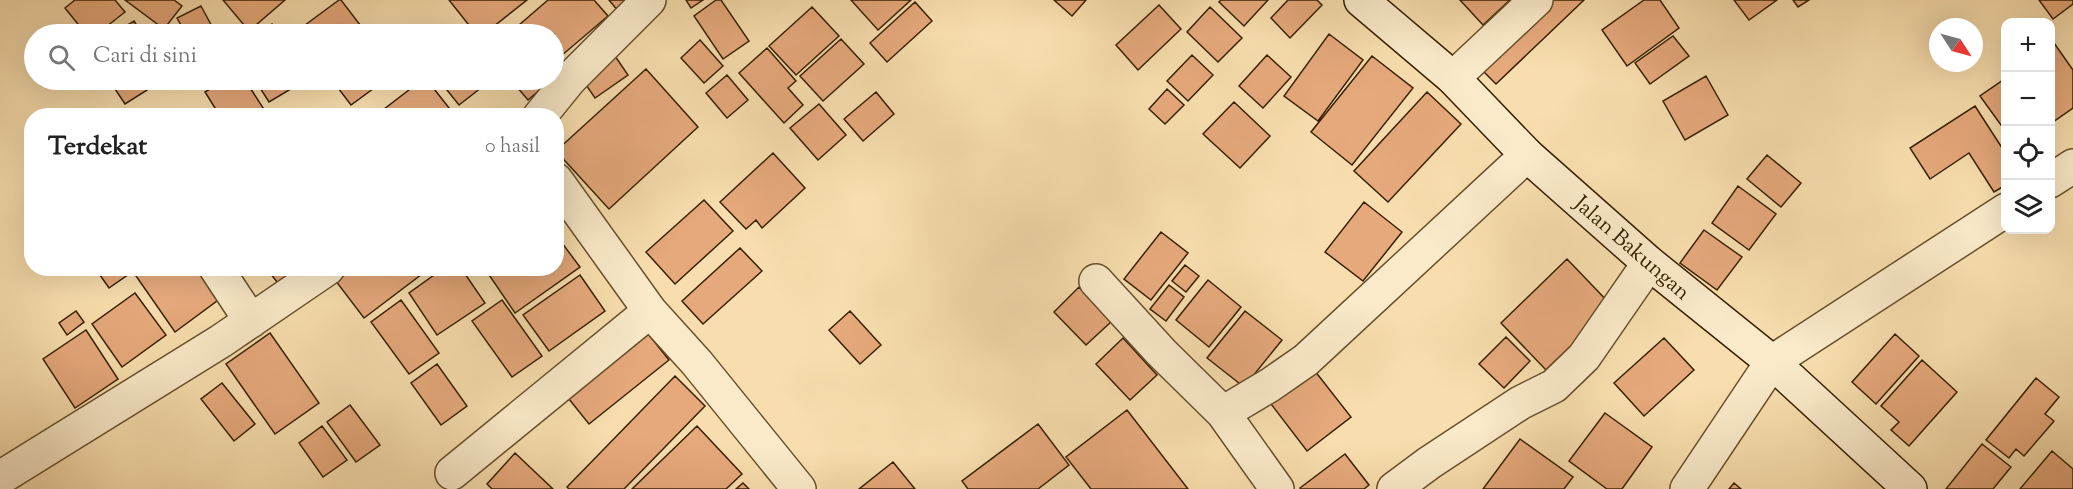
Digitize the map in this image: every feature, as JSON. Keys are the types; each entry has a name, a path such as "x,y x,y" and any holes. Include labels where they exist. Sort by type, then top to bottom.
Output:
{"street":[{"path":"564,86 650,0"},
{"name":"Jalan Bakungan","path":"1361,0 1454,78 1527,155 1649,263 1772,362 1910,489"},
{"path":"1454,78 1536,0"},
{"path":"546,108 561,90"},
{"path":"1223,413 1306,360 1527,155"},
{"path":"2052,180 2073,166"},
{"path":"564,191 650,311 799,489"},
{"path":"1687,489 1772,362 2001,213"},
{"path":"1394,489 1520,403 1554,386 1584,357 1649,263"},
{"path":"221,276 251,321"},
{"path":"0,478 251,321 316,276"},
{"path":"1096,281 1161,352 1223,413 1277,489"},
{"path":"452,473 650,311"}],"building":[{"path":"75,0 115,0 125,12 110,24 78,24 65,8"},
{"path":"125,0 174,0 182,6 168,24 157,24"},
{"path":"223,0 285,0 257,24 243,24"},
{"path":"341,0 359,24 306,24"},
{"path":"449,0 527,0 497,24 468,24"},
{"path":"548,0 594,0 608,16 564,53 564,24 520,24"},
{"path":"609,0 631,0 618,11"},
{"path":"686,0 703,0 691,8"},
{"path":"716,0 721,0 749,41 723,59 694,16"},
{"path":"851,0 911,0 878,30"},
{"path":"1054,0 1086,0 1072,16"},
{"path":"1221,0 1268,0 1244,26 1219,2"},
{"path":"1288,0 1317,0 1322,5 1290,38 1271,18"},
{"path":"1460,0 1510,0 1483,25"},
{"path":"1546,0 1584,0 1496,84 1478,66"},
{"path":"1644,0 1660,0 1679,28 1627,66 1602,30"},
{"path":"1734,0 1777,0 1749,20"},
{"path":"1793,0 1809,0 1798,7"},
{"path":"2039,0 2073,0 2073,4 2052,18"},
{"path":"915,2 932,21 887,62 870,43"},
{"path":"1159,5 1181,29 1138,70 1116,45"},
{"path":"201,6 211,24 180,24 177,18"},
{"path":"812,7 839,36 796,75 769,46"},
{"path":"1210,7 1242,38 1218,62 1187,32"},
{"path":"1329,34 1363,60 1318,121 1284,96"},
{"path":"1673,36 1689,56 1650,84 1635,63"},
{"path":"841,39 864,64 823,101 800,76"},
{"path":"700,40 723,66 704,83 681,58"},
{"path":"2055,44 2073,70 2073,108 2055,121"},
{"path":"767,48 796,81 788,88 803,105 784,123 739,73"},
{"path":"1192,55 1213,75 1188,101 1167,81"},
{"path":"1267,55 1291,77 1263,108 1239,86"},
{"path":"615,56 628,75 595,98 582,79"},
{"path":"1372,56 1413,88 1352,165 1311,132"},
{"path":"646,69 698,127 609,209 564,160 564,144"},
{"path":"727,75 748,100 727,118 706,93"},
{"path":"1706,76 1728,115 1685,140 1663,101"},
{"path":"2001,81 2001,125 1980,96"},
{"path":"1167,89 1184,105 1165,124 1149,109"},
{"path":"116,90 147,90 125,104"},
{"path":"208,90 251,90 263,108 215,108 205,92"},
{"path":"261,90 289,90 269,102"},
{"path":"340,90 371,90 351,105"},
{"path":"409,90 435,90 449,108 385,108"},
{"path":"447,90 478,90 459,105"},
{"path":"520,90 540,90 528,100"},
{"path":"876,92 894,114 863,141 844,119"},
{"path":"1427,92 1461,124 1388,202 1354,171"},
{"path":"1234,102 1270,136 1240,168 1203,134"},
{"path":"819,104 846,135 818,160 790,128"},
{"path":"1975,106 2001,146 2001,188 1994,192 1969,153 1930,179 1910,148"},
{"path":"773,153 805,188 762,228 756,220 746,229 720,202"},
{"path":"1767,155 1801,183 1781,207 1747,179"},
{"path":"1738,186 1776,214 1749,250 1712,223"},
{"path":"704,200 733,231 675,284 646,252"},
{"path":"1364,202 1402,232 1363,281 1325,252"},
{"path":"1704,230 1742,257 1717,290 1680,263"},
{"path":"1161,232 1188,253 1151,300 1124,279"},
{"path":"564,246 580,267 515,313 490,276 564,276"},
{"path":"740,248 762,271 703,324 682,301"},
{"path":"1567,259 1612,306 1546,370 1501,323"},
{"path":"1185,265 1199,276 1186,292 1172,281"},
{"path":"580,275 605,311 549,351 523,315"},
{"path":"101,276 126,276 109,288"},
{"path":"136,276 212,276 225,295 175,332"},
{"path":"272,276 294,276 281,287"},
{"path":"340,276 419,276 364,318 335,280"},
{"path":"433,276 466,276 485,303 437,335 409,293"},
{"path":"1208,280 1241,307 1209,347 1176,320"},
{"path":"1169,285 1184,297 1166,321 1150,309"},
{"path":"1079,287 1112,321 1086,345 1054,312"},
{"path":"135,293 166,335 122,367 92,324"},
{"path":"401,300 439,353 409,374 371,322"},
{"path":"502,300 542,356 512,377 472,321"},
{"path":"76,311 84,322 67,335 59,323"},
{"path":"850,311 881,345 860,364 829,330"},
{"path":"1245,311 1282,340 1244,387 1207,358"},
{"path":"86,330 118,379 75,408 43,359"},
{"path":"645,330 669,360 589,424 565,394"},
{"path":"270,333 319,403 275,434 226,364"},
{"path":"1895,334 1919,356 1876,404 1852,382"},
{"path":"1506,337 1530,361 1504,388 1479,364"},
{"path":"1123,338 1157,375 1130,400 1096,364"},
{"path":"1664,338 1694,370 1644,416 1614,383"},
{"path":"1922,360 1957,392 1909,446 1891,430 1899,422 1881,406"},
{"path":"437,364 467,406 441,425 411,383"},
{"path":"1311,366 1351,417 1307,451 1268,400"},
{"path":"675,376 705,406 624,489 569,489 567,487"},
{"path":"2036,378 2059,397 2045,414 2054,421 2024,456 2016,449 2009,458 1986,440"},
{"path":"222,383 255,424 234,441 201,399"},
{"path":"350,405 380,445 356,462 327,422"},
{"path":"1127,410 1188,489 1091,489 1066,457"},
{"path":"1605,413 1652,447 1622,489 1607,489 1569,461"},
{"path":"1038,424 1069,465 1038,489 968,489 962,481"},
{"path":"322,426 347,460 323,477 299,443"},
{"path":"697,426 742,474 726,489 632,489"},
{"path":"1520,439 1573,477 1564,489 1483,489"},
{"path":"1982,444 2011,467 1993,489 1946,489"},
{"path":"2052,451 2073,469 2073,489 2020,489"},
{"path":"515,453 553,489 492,489 487,484"},
{"path":"1345,454 1369,485 1364,489 1300,488"},
{"path":"893,462 915,489 859,489"},
{"path":"743,483 749,489 736,489"},
{"path":"1734,483 1741,489 1729,489"}]}
